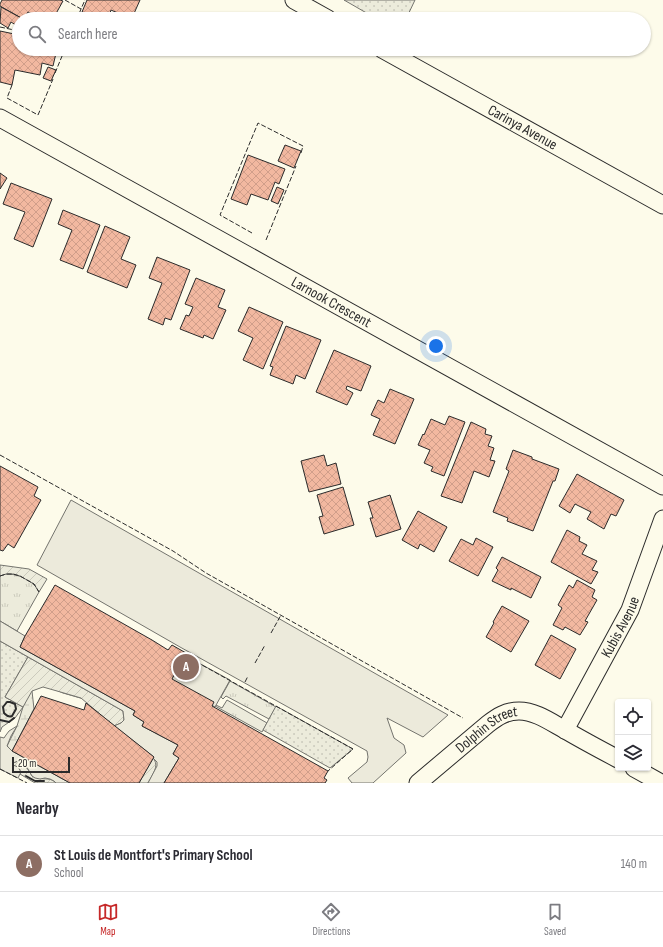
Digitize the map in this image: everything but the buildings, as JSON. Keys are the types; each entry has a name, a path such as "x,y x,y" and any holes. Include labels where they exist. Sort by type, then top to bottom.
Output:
{"street":[{"path":"294,0 315,12"},
{"name":"Carinya Avenue","path":"395,56 663,205"},
{"name":"Larnook Crescent","path":"0,118 663,486"},
{"name":"Kubis Avenue","path":"565,730 630,610 663,519"},
{"name":"Dolphin Street","path":"418,783 488,724 507,713 519,711 529,712 543,718 615,757"},
{"path":"639,771 661,783"}],"green space":[{"path":"344,0 415,0 409,12 365,12"},
{"path":"0,565 29,569 47,579 39,592 34,584 20,576 6,574 0,576"},
{"path":"6,574 17,575 27,579 39,592 17,631 0,621 0,576"},
{"path":"0,641 28,657 5,697 23,707 15,718 2,727 0,732"},
{"path":"28,657 123,711 124,720 114,726 81,698 43,687 32,691 23,707 5,697"},
{"path":"33,676 91,701 63,693 38,682 32,691 34,709 12,751 7,746 17,726 23,707 25,688"},
{"path":"230,681 276,707 269,719 226,696 223,699 221,697"},
{"path":"227,700 267,723 262,732 215,706 216,705 222,708"},
{"path":"276,706 353,749 330,768 263,730"},
{"path":"153,758 156,767 148,783 139,783"},
{"path":"18,761 26,767 32,776 50,779 56,783 35,783 20,774 21,772 13,765 13,763"}],"shaded area":[{"path":"71,500 448,715 423,737 387,718 394,738 404,745 406,753 373,783 352,783 348,778 367,762 367,751 180,647 37,565"},
{"path":"0,621 25,636 20,647 135,711 133,715 144,722 142,726 178,745 173,754 179,758 164,783 148,783 157,766 157,762 153,758 154,757 114,726 124,720 123,711 0,641"},
{"path":"184,655 230,680 215,707 170,682"},
{"path":"17,726 7,746 12,751 70,783 56,783 50,779 35,778 24,764 18,761 13,763 13,765 18,767 21,772 18,778 0,769 0,737 4,738 9,731"}],"fence":[{"path":"65,0 81,9 85,0"},
{"path":"0,27 12,30"},
{"path":"55,73 62,56"},
{"path":"12,85 7,98 38,115 53,79"},
{"path":"252,233 220,215 258,123 303,146 301,153"},
{"path":"266,240 296,166"},
{"path":"0,455 173,551 206,573 463,718"},
{"path":"0,576 6,574 20,576 34,584 39,592"},
{"path":"271,633 281,615"},
{"path":"255,663 265,645"},
{"path":"184,655 353,749 328,771"},
{"path":"245,682 248,676"},
{"path":"0,769 27,783"}],"wall":[{"path":"7,702 15,704 16,709 11,717 4,713 3,707 7,702"},
{"path":"0,720 9,722 14,718"},
{"path":"26,776 35,781 44,781"}],"place":[{"name":"St Louis de Montfort's Primary School","path":"186,667"}]}
